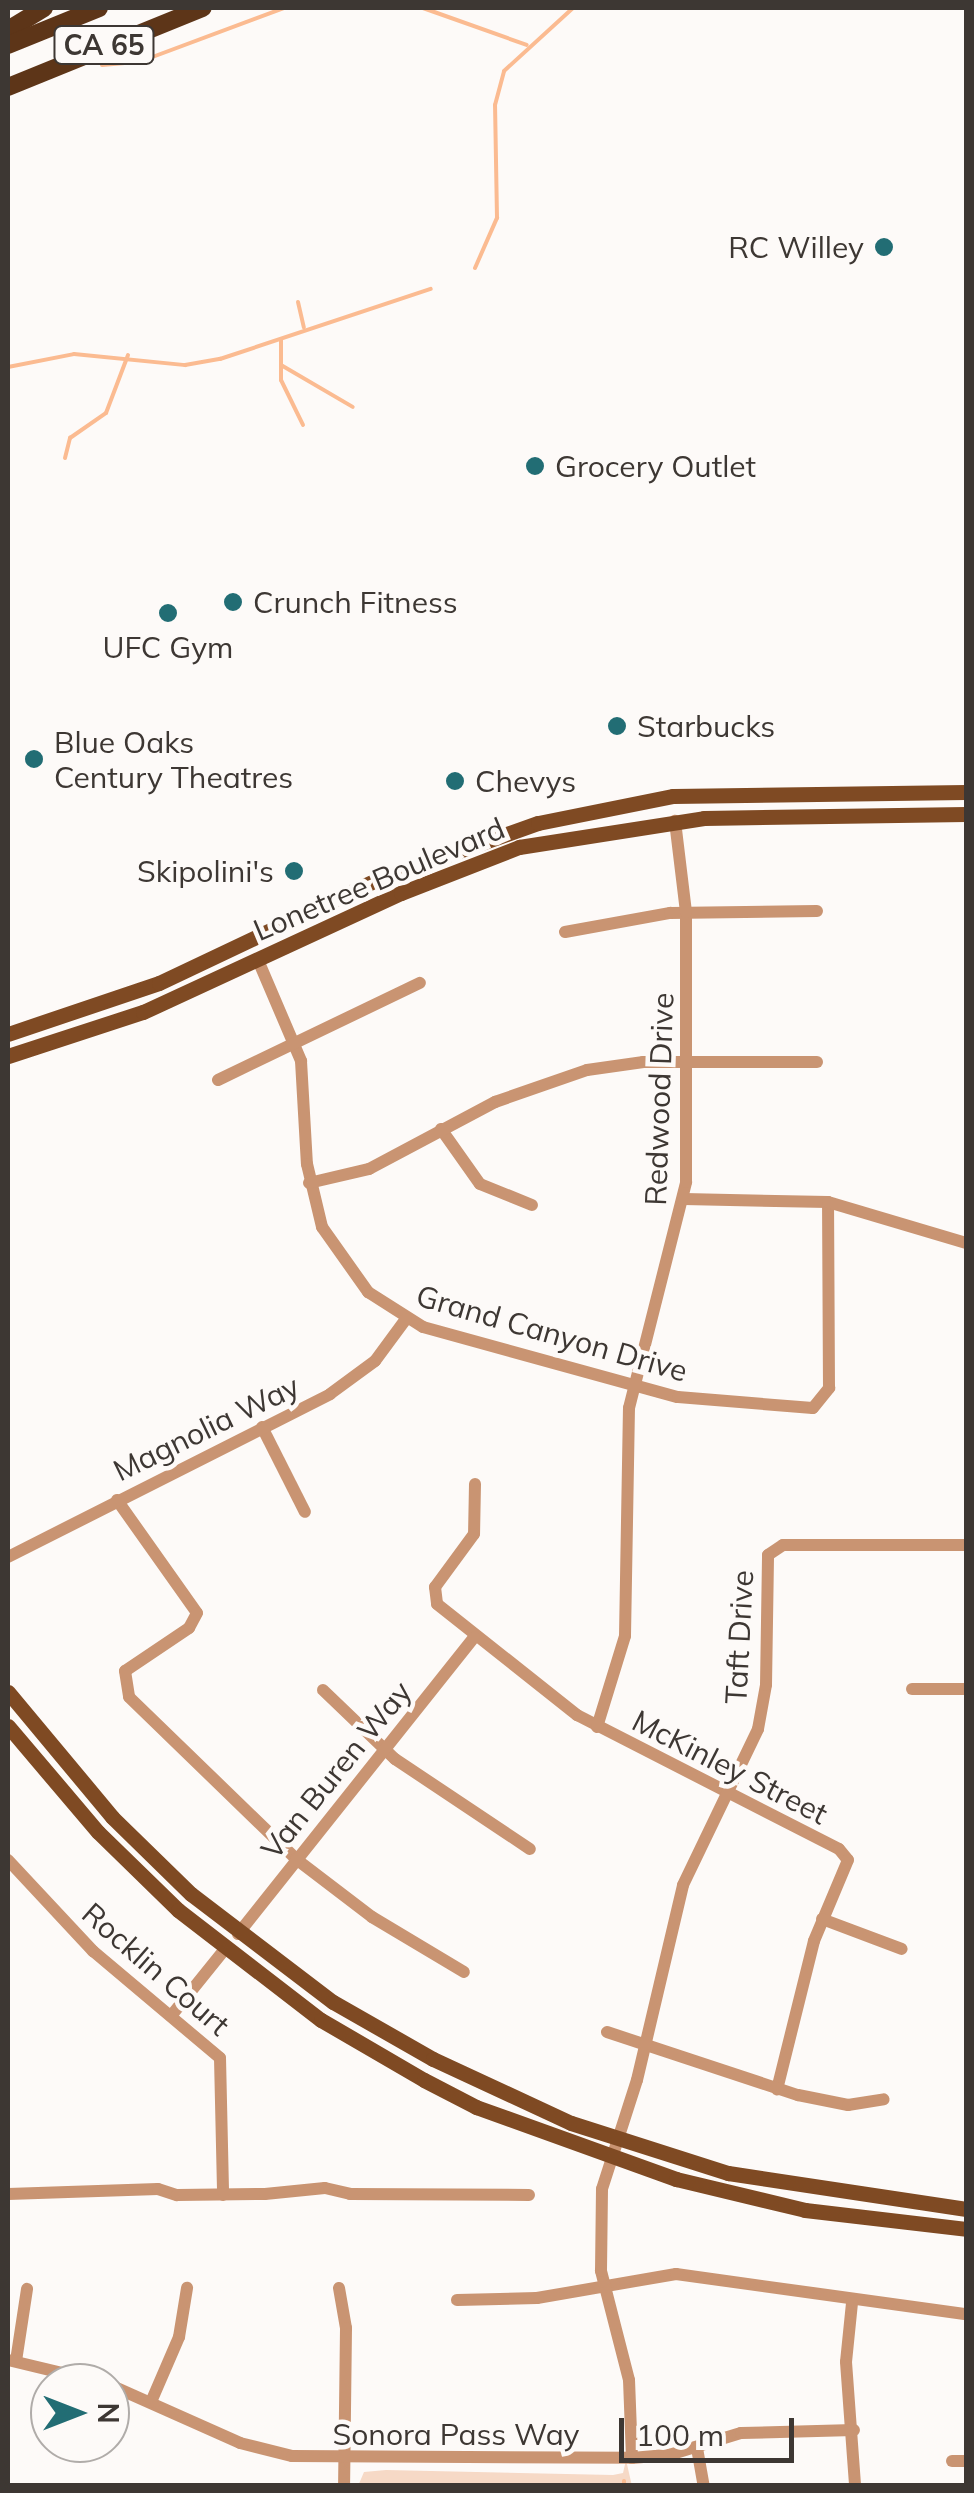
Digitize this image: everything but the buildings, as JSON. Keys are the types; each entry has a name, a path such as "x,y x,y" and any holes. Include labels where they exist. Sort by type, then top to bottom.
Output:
{"highway":[{"path":"8,30 44,8"},
{"name":"CA 65","path":"8,45 99,8"},
{"name":"CA 65","path":"8,86 203,8"}],"main road":[{"name":"Lonetree Boulevard","path":"8,1034 114,1000 444,852 538,823 672,796 966,792"},
{"path":"672,796 675,821"},
{"name":"Lonetree Boulevard","path":"8,1056 143,1012 519,847 675,821 966,814"},
{"path":"248,942 258,960"},
{"path":"8,1692 112,1817 238,1934 332,2002 433,2059 618,2140 780,2184 966,2208"},
{"path":"8,1726 98,1832 226,1949 321,2020 424,2080 611,2159 761,2201 966,2229"},
{"path":"226,1949 238,1934"}],"street":[{"name":"Redwood Drive","path":"596,1727 625,1636 626,1446 634,1386 684,1199 688,1062 686,912 675,821"},
{"path":"565,932 686,912 817,911"},
{"name":"Grand Canyon Drive","path":"258,960 295,1043 306,1090 309,1183 322,1227 343,1264 368,1292 406,1319 634,1386 707,1402 809,1409 823,1403 830,1388 828,1202"},
{"path":"218,1080 420,983"},
{"path":"309,1183 369,1169 441,1129 587,1070 688,1062 817,1062"},
{"path":"441,1129 480,1184 532,1205"},
{"path":"684,1199 828,1202 966,1243"},
{"name":"Magnolia Way","path":"8,1558 360,1375 406,1319"},
{"path":"262,1427 305,1512"},
{"name":"McKinley Street","path":"474,1484 474,1534 433,1593 437,1604 474,1637 596,1727 844,1854 847,1876 822,1918 777,2090"},
{"path":"117,1500 146,1548 195,1601 197,1614 189,1628 130,1666 123,1688 222,1793 296,1859 372,1917 464,1972"},
{"name":"Taft Drive","path":"611,2159 645,2047 684,1885 729,1794 764,1698 771,1548 966,1544"},
{"name":"Van Buren Way","path":"238,1934 474,1637"},
{"path":"912,1689 966,1689"},
{"path":"323,1690 384,1750 530,1848"},
{"name":"Rocklin Court","path":"8,1860 68,1927 214,2050 223,2066 223,2195"},
{"path":"822,1918 902,1950"},
{"path":"172,2016 226,1949"},
{"path":"607,2032 777,2090 848,2105 884,2099"},
{"path":"611,2159 599,2220 603,2284 626,2364 632,2458"},
{"path":"8,2194 158,2189 223,2195 325,2188 350,2194 529,2195"},
{"path":"457,2300 537,2298 603,2284 700,2276 852,2303 966,2314"},
{"path":"150,2402 178,2337 187,2288"},
{"path":"339,2288 346,2328 344,2486"},
{"path":"12,2361 27,2289"},
{"path":"852,2303 846,2362 854,2430 855,2486"},
{"name":"Sonora Pass Way","path":"130,2394 268,2452 346,2460 632,2458 697,2448 741,2433 854,2430"},
{"path":"697,2448 704,2486"}],"shaded area":[{"path":"626,2460 632,2486 358,2486 364,2472 386,2470 613,2475 623,2473"}],"waterway":[{"path":"102,65 139,62 284,8"},
{"path":"423,8 527,45"},
{"path":"475,268 497,218 495,105 504,71 573,8"},
{"path":"8,367 74,354 185,365 220,359 431,289"},
{"path":"298,302 304,327"},
{"path":"281,340 281,380 303,425"},
{"path":"65,458 70,438 106,413 128,355"},
{"path":"281,365 353,407"},
{"path":"624,2481 624,2486"}],"place":[{"name":"RC Willey","path":"884,247"},
{"name":"Grocery Outlet","path":"535,466"},
{"name":"Crunch Fitness","path":"233,602"},
{"name":"UFC Gym","path":"168,613"},
{"name":"Starbucks","path":"617,726"},
{"name":"Blue Oaks Century Theatres","path":"34,759"},
{"name":"Chevys","path":"455,781"},
{"name":"Skipolini's","path":"294,871"}]}
